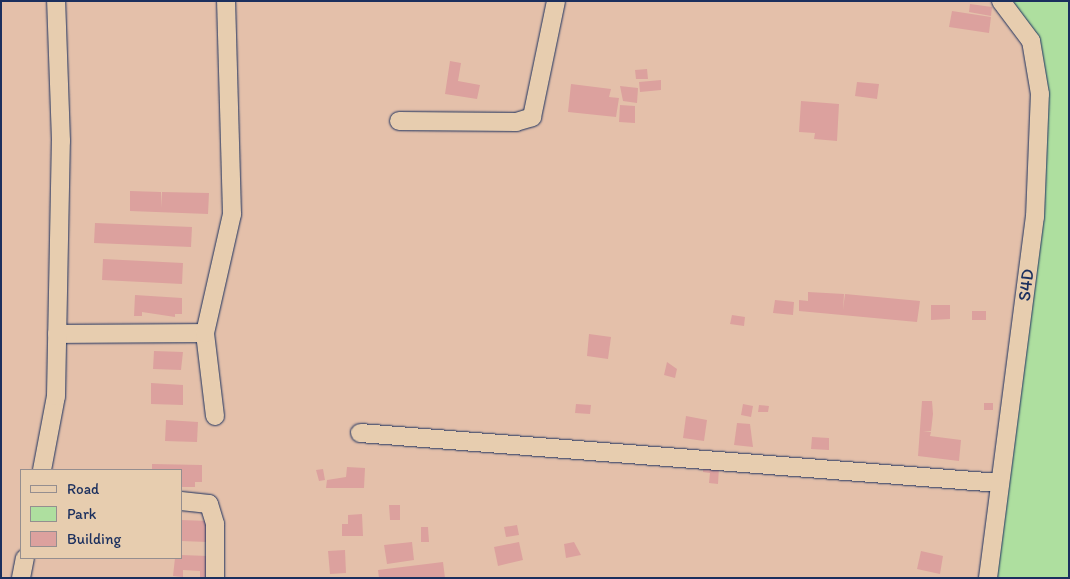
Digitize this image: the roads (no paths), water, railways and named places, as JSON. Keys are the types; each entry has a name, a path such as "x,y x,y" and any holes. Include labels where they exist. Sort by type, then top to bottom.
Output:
{"street":[{"path":"42,469 56,396 61,141 56,1"},
{"path":"215,416 205,333 232,214 226,1"},
{"path":"399,121 516,122 532,117 556,1"},
{"name":"S4D","path":"988,578 1035,217 1040,94 1031,41 1001,1"},
{"path":"57,334 205,333"},
{"path":"360,433 1000,483"},
{"path":"182,501 209,504 215,524 215,578"},
{"path":"21,578 25,559"}]}
